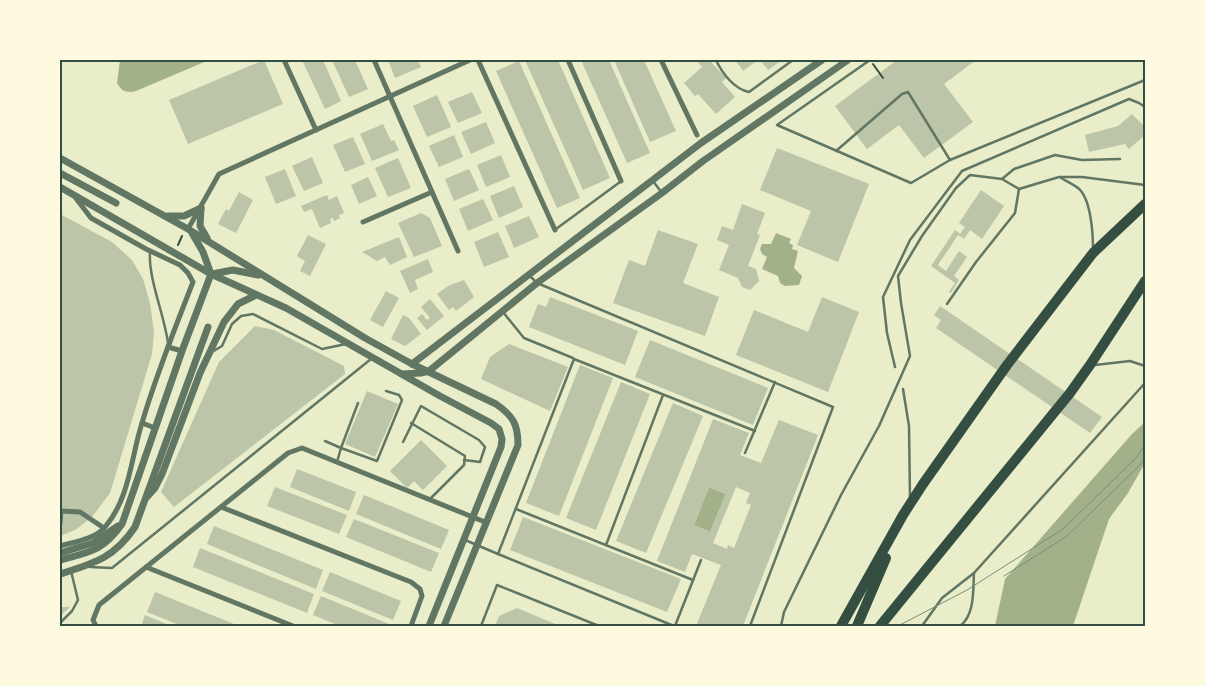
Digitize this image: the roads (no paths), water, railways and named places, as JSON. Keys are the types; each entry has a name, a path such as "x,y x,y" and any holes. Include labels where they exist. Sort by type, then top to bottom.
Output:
{"highway":[{"path":"841,626 903,515 1007,365 1093,253 1145,204"},
{"path":"880,626 1066,398 1145,281"},
{"path":"857,626 903,515"}],"street":[{"path":"284,60 316,130"},
{"path":"374,60 458,250"},
{"path":"188,229 219,174 470,60"},
{"path":"478,60 554,230"},
{"path":"568,60 621,181"},
{"path":"661,60 697,135"},
{"path":"412,364 652,180 822,60"},
{"path":"402,374 428,371 537,283 703,161 848,60"},
{"path":"60,158 188,229 365,338 412,364 496,404 507,412 514,421 518,433 518,445 444,626"},
{"path":"60,173 116,203"},
{"path":"60,187 211,274 286,308 499,429 502,439 501,447 429,626"},
{"path":"363,222 432,192"},
{"path":"60,546 87,538 104,528 117,510 127,483 142,423 168,346 193,282 180,265 150,251 91,218 74,195"},
{"path":"165,216 184,216 201,208"},
{"path":"201,208 200,226 210,243"},
{"path":"60,560 97,549 111,539 122,524 211,274 203,252 188,229"},
{"path":"211,274 233,270 264,276"},
{"path":"144,501 162,474 207,356 230,312 238,304 256,296"},
{"path":"60,574 103,559 127,539 135,527 208,326"},
{"path":"168,346 182,352"},
{"path":"412,364 422,386"},
{"path":"142,423 155,428"},
{"path":"96,626 92,620 99,605 288,453 302,448 486,522"},
{"path":"221,507 412,582 420,589 422,596 411,626"},
{"path":"60,523 61,511 80,512 104,528"},
{"path":"60,553 93,543 122,524"},
{"path":"146,567 293,626"}],"lane":[{"path":"716,60 721,70 741,90 748,92 793,60"},
{"path":"870,60 777,125 912,183 950,160 1145,80"},
{"path":"836,151 902,94 908,92 950,160"},
{"path":"895,367 886,333 883,297 910,240 962,170 1129,99 1145,107"},
{"path":"1002,179 1014,169 1055,155 1082,160 1120,159"},
{"path":"781,626 784,612 841,495 879,426 910,356 898,276 922,236 956,188 970,176 1002,179 1019,189 1059,178 1082,178 1145,185"},
{"path":"1059,178 1080,189 1088,208 1093,228 1093,253"},
{"path":"652,180 662,192"},
{"path":"554,230 621,181"},
{"path":"947,304 976,262 1014,213 1019,189"},
{"path":"150,251 149,266 166,327 168,346"},
{"path":"529,275 537,283 833,407 750,626"},
{"path":"502,311 524,338 755,431"},
{"path":"207,356 222,346 232,324 241,316 254,314 322,348 348,344"},
{"path":"84,566 112,568 372,358"},
{"path":"498,554 574,359"},
{"path":"1090,365 1130,361 1145,366"},
{"path":"745,453 775,382"},
{"path":"922,626 942,598 974,573 1145,383"},
{"path":"903,389 909,426 910,505"},
{"path":"325,441 377,461 402,400 399,395 386,391"},
{"path":"606,545 664,394"},
{"path":"337,462 358,403"},
{"path":"403,442 421,406 479,440 485,447 480,462 464,460"},
{"path":"411,423 465,456 464,465 430,499"},
{"path":"516,509 692,580"},
{"path":"463,540 675,626 701,560"},
{"path":"60,622 72,612 78,600 70,571"},
{"path":"960,626 966,622 972,607 974,573"},
{"path":"481,626 497,585 599,626"}],"tram line":[{"path":"898,626 967,590 1063,529 1136,458 1145,445"},
{"path":"1004,576 1067,536 1145,458"}]}
